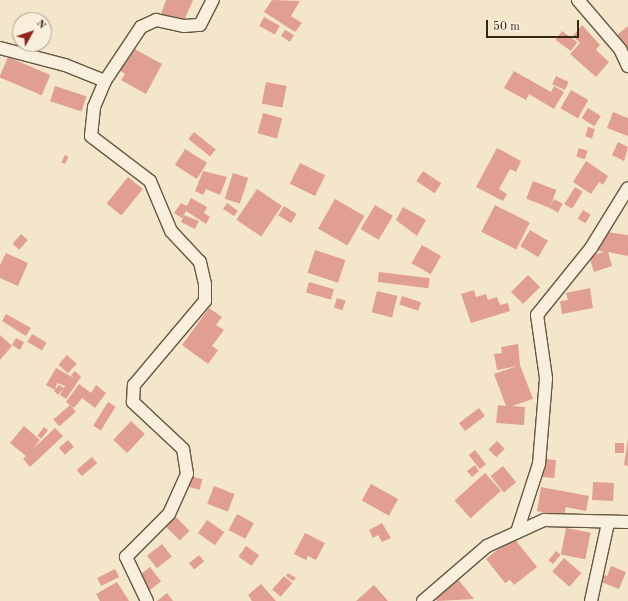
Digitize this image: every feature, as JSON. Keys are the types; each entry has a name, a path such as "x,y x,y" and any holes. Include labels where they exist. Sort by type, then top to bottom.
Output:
{"street":[{"path":"146,601 126,557 169,514 187,474 183,449 134,402 134,385 205,301 205,284 200,262 171,232 150,181 91,136 94,107 105,81 147,22 200,25 213,0"},
{"path":"578,0 620,49 628,66"},
{"path":"0,48 65,65 105,81"},
{"path":"517,532 539,464 546,378 537,315 591,248 628,188"},
{"path":"423,601 487,546 544,520 608,524 628,522"},
{"path":"591,601 608,524"}],"building":[{"path":"166,0 193,0 183,23 161,14"},
{"path":"272,0 300,1 291,16 302,23 295,32 264,12"},
{"path":"264,17 280,26 275,34 259,26"},
{"path":"582,25 600,45 596,50 609,62 596,77 570,54 580,43 573,36"},
{"path":"628,26 628,57 612,39"},
{"path":"285,30 294,35 290,42 281,36"},
{"path":"562,31 577,42 571,51 556,40"},
{"path":"131,47 162,64 146,94 121,80 125,74 119,70"},
{"path":"8,57 50,75 42,95 0,78"},
{"path":"514,71 551,92 554,86 564,92 554,109 529,94 526,100 504,88"},
{"path":"556,76 569,82 565,90 552,84"},
{"path":"266,82 287,86 282,108 262,104"},
{"path":"55,86 86,96 81,111 50,101"},
{"path":"571,90 588,100 578,118 560,108"},
{"path":"588,108 601,116 594,126 582,118"},
{"path":"613,112 628,118 628,136 607,128"},
{"path":"263,113 282,118 277,138 258,133"},
{"path":"588,127 595,129 592,139 585,137"},
{"path":"194,132 216,150 210,157 188,139"},
{"path":"618,142 628,147 624,161 612,155"},
{"path":"497,148 521,161 516,172 510,169 499,189 507,194 503,201 476,187"},
{"path":"579,148 588,151 585,159 576,157"},
{"path":"185,149 207,163 197,179 175,165"},
{"path":"65,155 69,157 65,164 61,162"},
{"path":"586,161 608,176 603,185 599,182 591,194 573,182"},
{"path":"300,163 325,175 315,196 290,184"},
{"path":"203,171 227,177 220,195 206,189 203,195 195,191"},
{"path":"423,171 441,183 435,193 416,181"},
{"path":"233,173 248,178 240,204 225,199"},
{"path":"128,177 143,189 121,215 107,203"},
{"path":"533,181 556,190 550,208 526,199"},
{"path":"575,187 583,192 572,209 564,204"},
{"path":"257,189 282,206 261,236 236,220"},
{"path":"191,198 207,207 204,213 210,217 206,224 186,211 182,218 174,213 181,203 187,206"},
{"path":"335,199 364,216 347,245 318,228"},
{"path":"554,199 563,204 558,213 549,208"},
{"path":"227,203 238,211 234,216 223,209"},
{"path":"375,205 393,216 379,240 361,229"},
{"path":"495,205 530,223 516,249 481,232"},
{"path":"284,206 297,214 291,223 278,215"},
{"path":"403,207 426,220 417,236 396,220"},
{"path":"583,210 591,215 585,223 578,218"},
{"path":"184,215 199,221 195,229 181,222"},
{"path":"530,230 548,241 538,257 520,246"},
{"path":"600,231 628,235 628,256 608,252 612,266 594,272 589,256 604,252 590,249"},
{"path":"21,234 28,240 19,250 12,244"},
{"path":"422,245 441,256 431,274 412,263"},
{"path":"315,250 345,260 338,283 308,273"},
{"path":"6,253 28,263 18,286 0,278 0,265"},
{"path":"379,272 430,278 428,288 378,282"},
{"path":"528,275 540,287 523,304 511,292"},
{"path":"309,282 334,289 331,300 306,293"},
{"path":"590,288 593,308 562,314 560,301 568,300 566,293"},
{"path":"474,290 476,297 486,294 488,300 497,297 500,305 508,303 510,311 471,323 461,294"},
{"path":"377,291 397,296 392,317 372,312"},
{"path":"402,296 421,302 418,311 399,305"},
{"path":"337,298 346,301 342,310 334,308"},
{"path":"209,308 222,317 216,325 224,330 212,346 218,350 208,364 182,345"},
{"path":"6,314 31,328 26,336 2,321"},
{"path":"32,334 47,343 42,350 27,342"},
{"path":"0,335 12,346 0,360"},
{"path":"16,338 24,342 20,350 12,345"},
{"path":"518,344 520,365 533,399 512,406 525,407 524,425 496,423 498,405 506,406 494,374 517,366 497,370 494,354 502,353 501,347"},
{"path":"67,355 77,364 68,373 58,365"},
{"path":"56,368 74,378 71,375 75,371 81,377 66,399 60,395 65,386 57,383 55,390 46,385"},
{"path":"79,384 91,393 96,385 106,393 95,408 82,398 74,408 66,402"},
{"path":"59,385 64,388 58,395 54,391"},
{"path":"108,402 116,407 101,431 93,426"},
{"path":"70,405 76,412 59,426 53,419"},
{"path":"479,408 485,416 465,431 459,423"},
{"path":"131,421 145,434 127,453 113,440"},
{"path":"24,426 40,440 33,449 55,428 63,436 30,467 23,459 26,456 10,443"},
{"path":"44,427 48,430 41,439 37,436"},
{"path":"628,438 628,466 624,465"},
{"path":"68,440 74,447 65,455 59,448"},
{"path":"497,441 505,449 496,457 489,449"},
{"path":"615,443 624,443 624,453 615,453"},
{"path":"475,450 486,464 480,469 469,455"},
{"path":"92,457 97,463 82,476 77,470"},
{"path":"544,459 556,460 554,478 542,477"},
{"path":"475,465 479,471 472,477 467,471"},
{"path":"503,466 516,482 504,492 491,476"},
{"path":"485,473 501,491 471,518 455,500"},
{"path":"187,475 202,479 200,490 184,486"},
{"path":"593,482 614,483 613,501 592,500"},
{"path":"371,484 398,499 389,516 362,501"},
{"path":"214,486 235,494 228,512 207,504"},
{"path":"541,487 589,496 586,511 566,507 564,516 537,511"},
{"path":"172,513 190,531 180,541 162,523"},
{"path":"237,514 254,523 245,539 229,530"},
{"path":"207,520 224,532 215,545 198,533"},
{"path":"382,523 391,538 382,542 378,535 373,538 369,530"},
{"path":"566,528 591,533 585,559 561,555"},
{"path":"305,533 325,543 316,560 308,556 306,560 294,554"},
{"path":"513,537 537,567 514,585 510,580 505,583 486,559"},
{"path":"162,544 172,557 157,568 147,556"},
{"path":"246,546 259,555 252,566 239,557"},
{"path":"556,551 561,555 553,564 548,560"},
{"path":"199,555 204,561 194,569 189,563"},
{"path":"564,558 581,573 570,587 552,572"},
{"path":"611,566 626,572 619,589 596,580 598,573 607,576"},
{"path":"150,567 161,581 146,593 135,579"},
{"path":"115,569 119,577 101,586 97,578"},
{"path":"288,573 296,578 293,581 286,576"},
{"path":"284,576 292,583 280,597 272,590"},
{"path":"457,578 474,599 437,601 434,596"},
{"path":"117,582 129,601 100,601 96,594"},
{"path":"261,584 276,601 252,601 248,595"},
{"path":"374,585 388,601 356,601"},
{"path":"167,593 173,601 157,601"}]}
